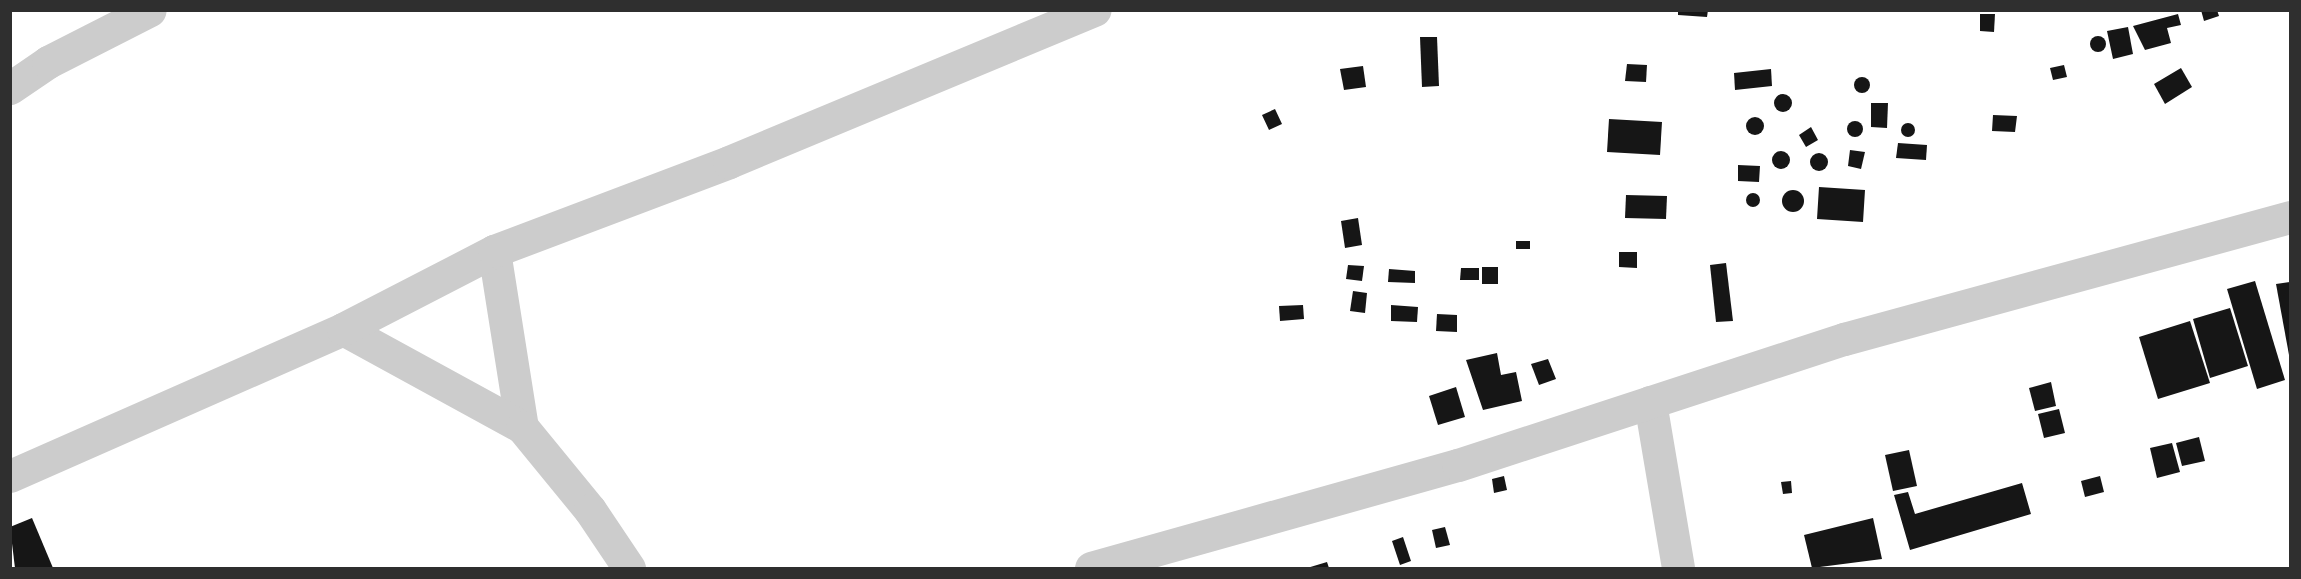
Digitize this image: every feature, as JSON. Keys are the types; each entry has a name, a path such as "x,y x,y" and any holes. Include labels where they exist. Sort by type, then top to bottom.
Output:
{"street":[{"path":"10,88 48,62 150,10"},
{"path":"10,476 343,329 494,251 729,162 1095,10"},
{"path":"1091,568 1458,465 1844,339 2290,218"},
{"path":"494,251 522,427"},
{"path":"343,329 522,427 590,510 629,568"},
{"path":"1650,402 1678,568"}],"building":[{"path":"1678,10 1708,10 1707,17 1678,15"},
{"path":"2201,10 2217,10 2219,16 2204,21"},
{"path":"1980,14 1995,14 1994,32 1980,31"},
{"path":"2178,14 2181,25 2167,28 2171,43 2145,50 2133,26"},
{"path":"2128,27 2133,54 2113,59 2107,31"},
{"path":"2095,36 2101,36 2106,44 2104,50 2095,52 2090,47 2090,41"},
{"path":"1420,37 1437,37 1439,86 1422,87"},
{"path":"1627,64 1647,65 1646,82 1625,81"},
{"path":"2064,65 2067,77 2053,80 2050,68"},
{"path":"1363,66 1366,87 1344,90 1340,69"},
{"path":"2181,68 2192,87 2165,104 2154,84"},
{"path":"1771,69 1772,86 1735,90 1734,73"},
{"path":"1859,77 1865,77 1870,85 1868,91 1859,93 1854,88 1854,82"},
{"path":"1783,94 1791,99 1792,103 1787,111 1783,112 1775,107 1774,103 1779,95"},
{"path":"1871,103 1888,103 1887,128 1871,127"},
{"path":"1275,109 1282,124 1269,130 1262,115"},
{"path":"1993,115 2017,116 2015,132 1992,131"},
{"path":"1751,117 1759,117 1764,122 1762,133 1751,135 1746,130 1746,122"},
{"path":"1609,119 1662,122 1660,155 1607,152"},
{"path":"1852,121 1858,121 1863,129 1861,135 1852,137 1847,132 1847,126"},
{"path":"1908,123 1913,125 1915,130 1913,135 1908,137 1903,135 1901,130 1903,125"},
{"path":"1811,127 1818,140 1806,147 1799,135"},
{"path":"1898,143 1927,145 1926,160 1896,158"},
{"path":"1850,150 1865,152 1861,169 1848,166"},
{"path":"1781,151 1787,154 1790,160 1787,166 1781,169 1775,166 1772,160 1775,154"},
{"path":"1815,153 1823,153 1828,158 1826,169 1815,171 1810,166 1810,158"},
{"path":"1738,165 1760,166 1759,182 1738,181"},
{"path":"1819,187 1865,190 1863,222 1817,219"},
{"path":"1793,190 1801,193 1804,201 1801,209 1793,212 1785,209 1782,201 1785,193"},
{"path":"1753,193 1758,195 1760,200 1758,205 1753,207 1748,205 1746,200 1748,195"},
{"path":"1626,195 1667,196 1666,219 1625,218"},
{"path":"1358,218 1362,245 1345,248 1341,221"},
{"path":"1516,241 1530,241 1530,249 1516,249"},
{"path":"1619,252 1637,252 1637,268 1619,267"},
{"path":"1726,263 1733,321 1716,322 1710,265"},
{"path":"1348,265 1364,266 1362,281 1346,279"},
{"path":"1482,267 1498,267 1498,284 1482,284"},
{"path":"1461,268 1479,268 1479,280 1460,280"},
{"path":"1389,269 1415,271 1415,283 1388,282"},
{"path":"2255,281 2285,380 2257,389 2227,289"},
{"path":"2290,282 2290,355 2289,355 2276,284"},
{"path":"1353,291 1367,293 1365,313 1350,311"},
{"path":"1303,305 1304,319 1280,321 1279,306"},
{"path":"1391,305 1418,307 1417,322 1391,321"},
{"path":"2230,308 2248,366 2210,378 2193,319"},
{"path":"1437,314 1457,315 1457,332 1436,331"},
{"path":"2190,321 2210,383 2158,399 2139,337"},
{"path":"1497,353 1501,375 1516,372 1522,401 1483,410 1466,360"},
{"path":"1548,359 1556,379 1539,385 1531,364"},
{"path":"2051,382 2056,406 2035,411 2029,388"},
{"path":"1456,387 1465,417 1438,425 1429,396"},
{"path":"2059,409 2065,433 2044,438 2038,414"},
{"path":"2199,437 2205,461 2182,466 2176,443"},
{"path":"2172,443 2180,472 2157,478 2150,448"},
{"path":"1909,450 1917,486 1893,491 1885,455"},
{"path":"1504,476 1507,490 1494,493 1492,479"},
{"path":"2100,476 2104,492 2085,497 2081,481"},
{"path":"1791,481 1792,493 1783,494 1781,482"},
{"path":"2022,483 2031,514 1910,550 1894,495 1908,492 1915,514"},
{"path":"32,518 53,568 15,568 10,527"},
{"path":"1873,518 1882,559 1812,568 1804,535"},
{"path":"1445,527 1450,545 1436,548 1432,530"},
{"path":"1403,537 1411,561 1400,565 1392,541"},
{"path":"1327,562 1329,568 1307,568"}]}
